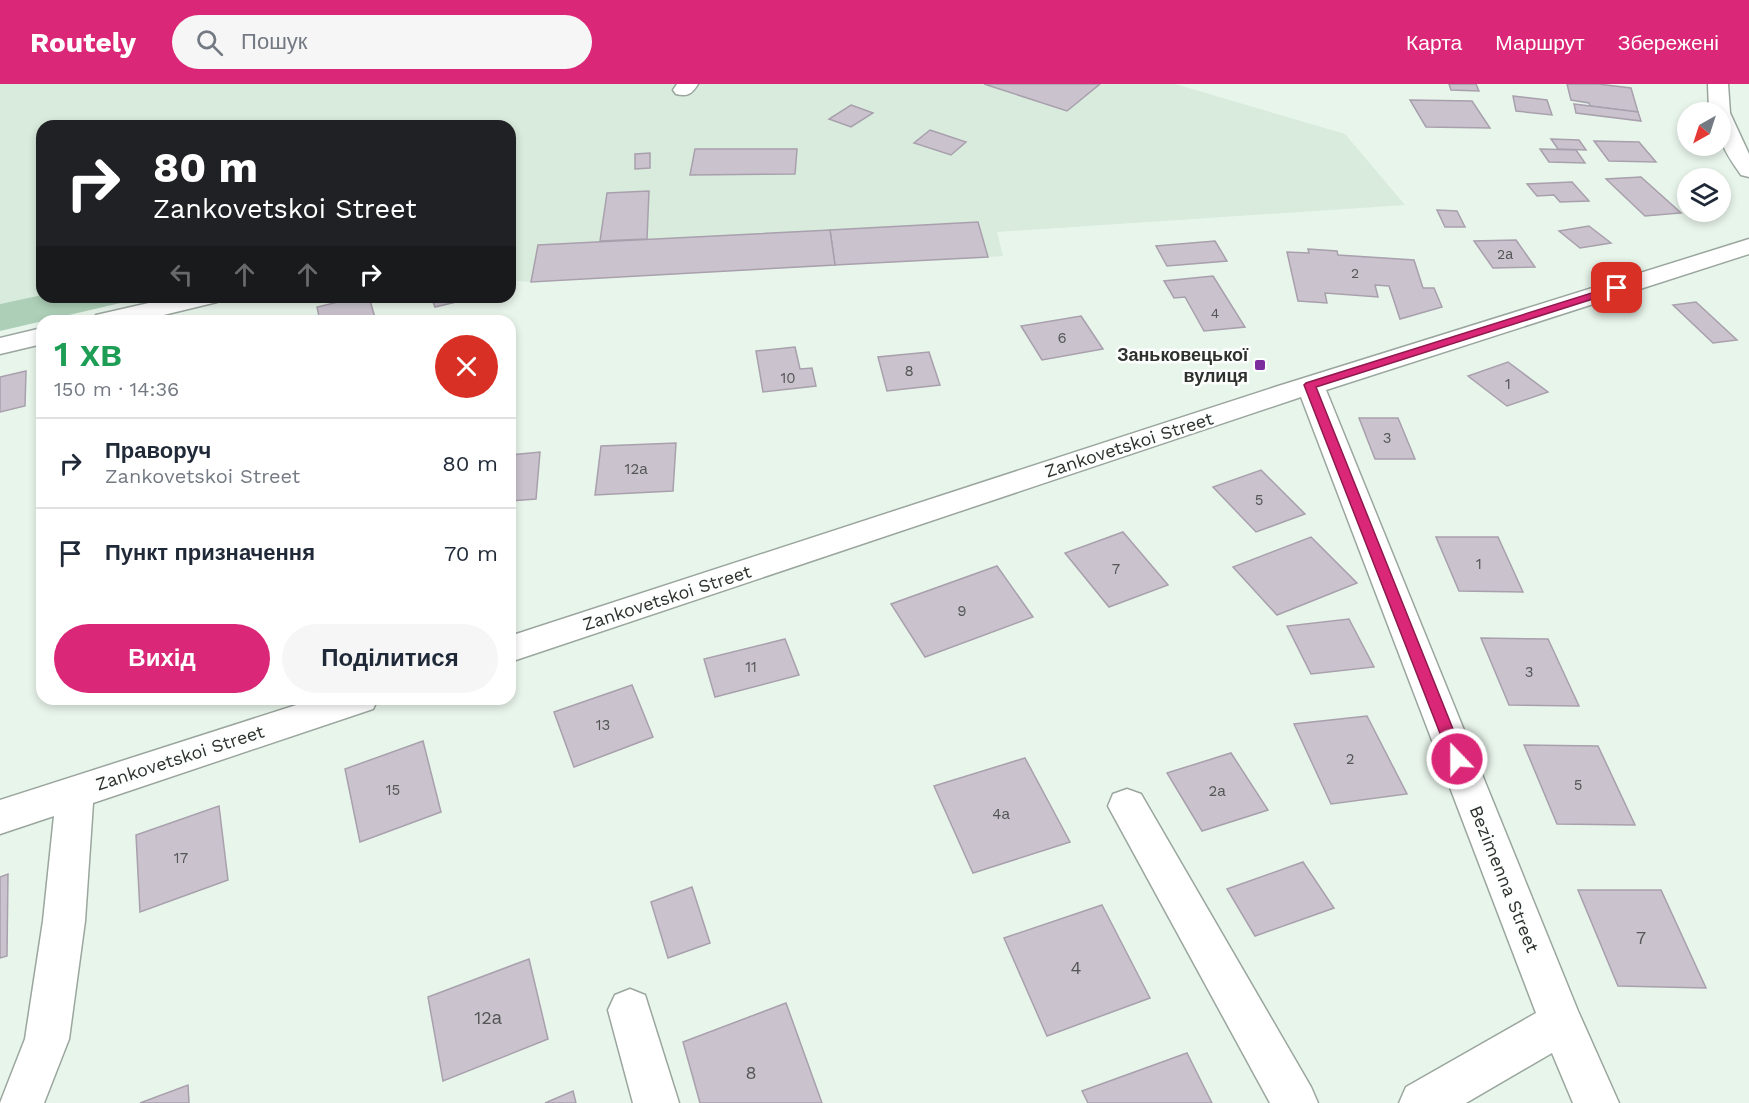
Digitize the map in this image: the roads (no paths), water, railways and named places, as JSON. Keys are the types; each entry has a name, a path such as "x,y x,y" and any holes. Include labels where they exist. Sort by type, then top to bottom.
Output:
{"street":[{"path":"1718,84 1719,102"},
{"path":"1731,139 1749,170"},
{"name":"Zankovetskoi Street","path":"516,648 1310,385 1749,246"},
{"path":"131,315 182,303"},
{"path":"0,346 36,337"},
{"name":"Bezimenna Street","path":"1310,385 1561,1023 1596,1103"},
{"name":"Zankovetskoi Street","path":"0,817 342,705"},
{"path":"21,1103 47,1039 64,921 75,793"},
{"path":"1127,806 1295,1103"},
{"path":"630,1010 656,1103"},
{"path":"1422,1103 1561,1023"}],"place":[{"name":"Заньковецької вулиця","path":"1260,365"}]}
